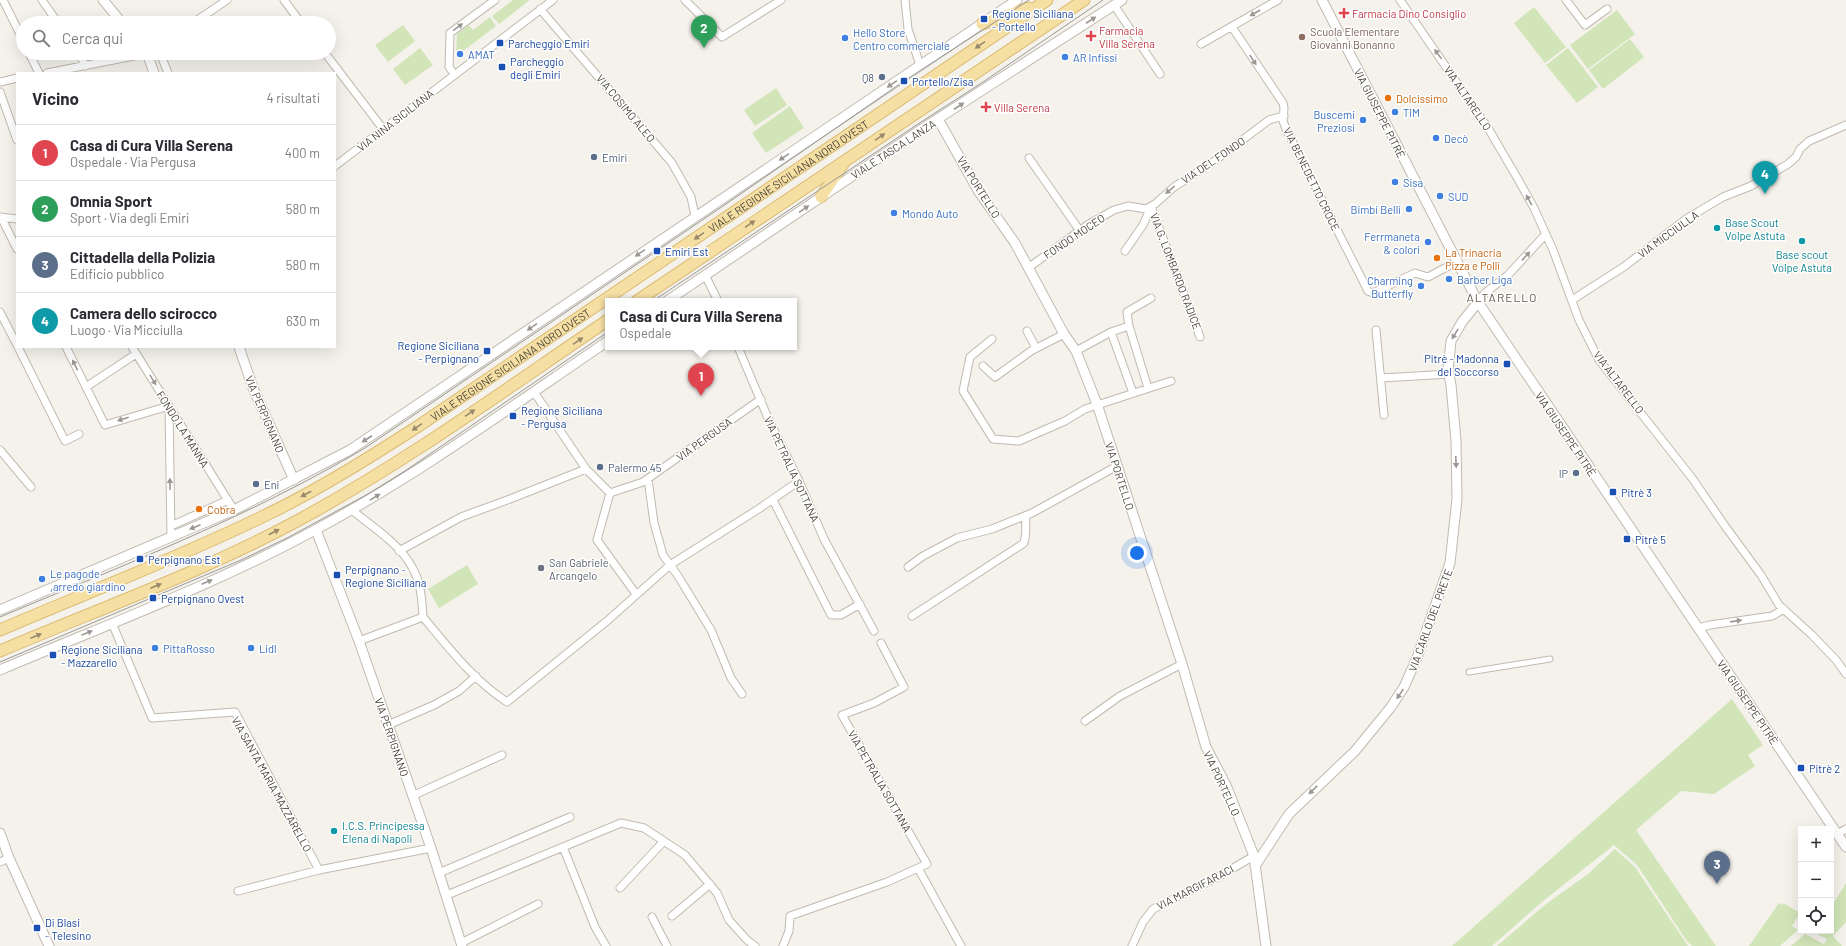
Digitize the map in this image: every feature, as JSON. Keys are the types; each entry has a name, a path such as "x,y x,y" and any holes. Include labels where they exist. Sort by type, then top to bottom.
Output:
{"main road":[{"name":"VIALE REGIONE SICILIANA NORD OVEST","path":"641,298 1084,0"},
{"path":"982,24 1044,2"},
{"name":"VIALE REGIONE SICILIANA NORD OVEST","path":"607,298 1044,2"},
{"path":"821,197 847,159"},
{"name":"VIALE REGIONE SICILIANA NORD OVEST","path":"0,630 234,530 282,507 345,473 426,421 605,300"},
{"name":"VIALE REGIONE SICILIANA NORD OVEST","path":"0,651 208,564 298,520 391,466 605,322"}],"street":[{"path":"13,0 2,1 16,27"},
{"path":"42,0 53,16"},
{"path":"104,0 117,16"},
{"path":"203,16 227,0"},
{"path":"284,0 296,16"},
{"path":"454,74 449,67 450,33 495,0"},
{"name":"VIA NINA SICILIANA","path":"336,165 553,0"},
{"path":"685,0 722,37 781,0"},
{"path":"905,0 908,29 920,65"},
{"name":"VIALE REGIONE SICILIANA NORD OVEST","path":"0,610 234,510 350,450 695,216 1018,0"},
{"path":"1201,44 1278,0"},
{"name":"VIA GIUSEPPE PITRÈ","path":"1322,0 1478,302 1846,847"},
{"name":"VIA ALTARELLO","path":"1400,0 1488,128 1534,208 1579,320 1599,360 1692,478 1761,575 1779,605 1836,660 1846,674"},
{"path":"1566,0 1585,25 1607,9"},
{"path":"1118,2 1160,74"},
{"name":"VIALE TASCA LANZA","path":"671,298 938,119 1118,2"},
{"name":"VIA COSIMO ALEO","path":"540,10 672,163 691,197 695,216"},
{"name":"VIA BENEDETTO CROCE","path":"1232,27 1283,103 1283,121 1287,131 1369,292 1373,293 1415,273 1428,277 1456,262"},
{"path":"32,60 38,72"},
{"path":"82,60 86,66"},
{"path":"53,72 115,60"},
{"path":"150,60 154,72"},
{"path":"163,60 168,72"},
{"path":"330,60 382,129"},
{"path":"0,82 16,78"},
{"path":"0,92 16,137"},
{"name":"VIA DEL FONDO","path":"1149,208 1174,186 1212,162 1269,120 1284,116"},
{"name":"VIA PORTELLO","path":"938,119 979,192 1015,243 1061,335 1076,350 1097,404 1182,664 1206,747 1226,786 1254,856 1266,946"},
{"name":"VIA MICCIULLA","path":"1572,300 1625,266 1686,218 1723,197 1751,186 1788,164 1796,157 1800,149 1809,141 1846,125"},
{"path":"1030,158 1080,231"},
{"name":"FONDO MOCEO","path":"1028,268 1080,231 1114,210 1128,206 1149,208"},
{"path":"1125,251 1144,225 1149,208"},
{"name":"VIA G. LOMBARDO RADICE","path":"1149,208 1200,337"},
{"path":"1,217 16,218"},
{"path":"1,217 16,247"},
{"name":"VIA CARLO DEL PRETE","path":"1255,866 1289,814 1355,751 1391,707 1404,687 1417,658 1450,564 1457,498 1456,441 1450,374 1448,370 1451,341 1462,322 1485,294 1508,275 1545,235"},
{"path":"705,275 716,298"},
{"path":"1148,388 1128,326 1127,312 1151,298"},
{"path":"0,312 16,344"},
{"path":"1076,350 1111,332 1128,326"},
{"path":"1376,330 1384,416"},
{"path":"1027,331 1036,348"},
{"path":"1111,332 1133,393"},
{"path":"983,366 995,377 1036,348 1061,335"},
{"path":"992,339 970,357 963,391 993,440 1019,442 1097,404 1171,381"},
{"path":"0,670 225,574 316,530 423,467 605,343"},
{"path":"18,348 65,440 78,434"},
{"path":"66,348 105,425 169,406 171,537"},
{"name":"FONDO LA MANNA","path":"133,348 234,510"},
{"name":"VIA PERPIGNANO","path":"239,348 253,388 294,480"},
{"name":"VIA PETRALIA SOTTANA","path":"739,350 761,398 768,418 799,481 824,539 874,631"},
{"path":"86,387 136,354"},
{"path":"1381,378 1450,374"},
{"path":"534,392 586,469 610,494 597,540 636,594"},
{"name":"VIA PERGUSA","path":"610,494 648,479 761,398"},
{"path":"0,450 31,486"},
{"path":"908,567 923,556 957,538 992,529 1026,516 1117,466"},
{"path":"399,551 461,517 586,469"},
{"path":"648,479 654,523 663,555 711,630 732,678 742,694"},
{"path":"352,510 394,544 412,567 422,596 423,617 457,657 495,694 507,702 607,621 670,565 773,500 799,481"},
{"path":"170,526 228,500"},
{"path":"773,500 830,615 841,615 860,604"},
{"path":"912,616 1024,543 1027,533 1025,525 1026,516"},
{"name":"VIA PERPIGNANO","path":"316,530 359,641 447,895 462,944"},
{"path":"1698,628 1772,616 1784,609"},
{"path":"359,641 423,617"},
{"name":"VIA SANTA MARIA MAZZARELLO","path":"112,622 152,718 235,712 319,870"},
{"name":"VIA PETRALIA SOTTANA","path":"881,643 904,687 874,703 842,715 927,864 918,868"},
{"path":"1469,672 1550,659"},
{"path":"1084,721 1120,696 1182,664"},
{"path":"388,725 434,705 459,692 476,676"},
{"path":"412,796 502,755"},
{"path":"439,873 570,817"},
{"path":"447,895 621,823 644,828 685,855 717,893 730,920 747,940 755,946"},
{"path":"1837,834 1846,829"},
{"path":"0,833 49,946"},
{"path":"620,888 664,841"},
{"path":"563,847 595,927 606,946"},
{"path":"238,890 319,870 431,848"},
{"name":"VIA MARGIFARACI","path":"1132,946 1143,922 1153,909 1216,878 1254,856"},
{"path":"0,862 10,858"},
{"path":"783,946 789,931 790,916 887,882 918,868 960,946"},
{"path":"672,916 710,884"},
{"path":"462,944 538,904"},
{"path":"652,917 667,946"}],"green space":[{"path":"513,0 530,0 499,24 492,16"},
{"path":"1534,7 1566,47 1545,63 1514,23"},
{"path":"1617,10 1635,34 1588,69 1570,45"},
{"path":"490,17 496,26 463,51 461,49 456,52 457,34 469,25 473,30"},
{"path":"403,25 415,41 388,62 375,45"},
{"path":"1630,39 1644,57 1603,89 1589,70"},
{"path":"420,48 433,65 405,85 393,69"},
{"path":"1568,48 1598,87 1577,103 1546,65"},
{"path":"776,88 787,105 755,126 744,110"},
{"path":"790,106 804,128 766,153 752,133"},
{"path":"467,565 478,584 439,608 428,589"},
{"path":"1732,699 1763,745 1748,755 1755,766 1714,794 1681,791 1636,830 1716,946 1692,946 1686,940 1637,865 1614,845 1543,901 1492,946 1452,946"},
{"path":"1615,849 1635,867 1688,946 1497,946 1546,904 1588,874"},
{"path":"1846,883 1846,922 1833,936 1842,946 1791,946 1805,934 1824,944 1827,939 1817,934 1834,934 1834,902"},
{"path":"1779,903 1782,905 1783,903 1798,912 1798,916 1792,926 1798,930 1780,946 1749,946"}],"tram line":[{"path":"0,617 186,539 276,496 365,448 729,202 904,81 1029,0"},
{"path":"657,298 983,82 1103,0"},
{"path":"0,662 241,560 287,538 368,494 405,471 605,334"}],"place":[{"name":"Farmacia Dino Consiglio","path":"1344,13"},
{"name":"Regione Siciliana - Portello","path":"984,19"},
{"name":"Farmacia Villa Serena","path":"1091,36"},
{"name":"Scuola Elementare Giovanni Bonanno","path":"1302,37"},
{"name":"Hello Store Centro commerciale","path":"845,38"},
{"name":"Parcheggio Emiri","path":"500,43"},
{"name":"Omnia Sport","path":"704,48"},
{"name":"AMAT","path":"460,54"},
{"name":"AR Infissi","path":"1065,57"},
{"name":"Parcheggio degli Emiri","path":"502,67"},
{"name":"Q8","path":"882,77"},
{"name":"Portello/Zisa","path":"904,81"},
{"name":"Dolcissimo","path":"1388,98"},
{"name":"Villa Serena","path":"986,107"},
{"name":"TIM","path":"1395,112"},
{"name":"Buscemi Preziosi","path":"1363,120"},
{"name":"Decò","path":"1436,138"},
{"name":"Emiri","path":"594,157"},
{"name":"Sisa","path":"1395,182"},
{"name":"Camera dello scirocco","path":"1765,194"},
{"name":"SUD","path":"1440,196"},
{"name":"Bimbi Belli","path":"1409,209"},
{"name":"Mondo Auto","path":"894,213"},
{"name":"Base Scout Volpe Astuta","path":"1717,228"},
{"name":"Base scout Volpe Astuta","path":"1802,241"},
{"name":"Ferrmaneta & colori","path":"1428,242"},
{"name":"Emiri Est","path":"657,251"},
{"name":"La Trinacria Pizza e Polli","path":"1437,258"},
{"name":"Barber Liga","path":"1449,279"},
{"name":"Charming Butterfly","path":"1421,286"},
{"name":"Regione Siciliana - Perpignano","path":"487,351"},
{"name":"Pitrè - Madonna del Soccorso","path":"1507,364"},
{"name":"Casa di Cura Villa Serena","path":"701,396"},
{"name":"Regione Siciliana - Pergusa","path":"513,416"},
{"name":"Palermo 45","path":"600,467"},
{"name":"IP","path":"1576,473"},
{"name":"Eni","path":"256,484"},
{"name":"Pitrè 3","path":"1613,492"},
{"name":"Cobra","path":"199,509"},
{"name":"Pitrè 5","path":"1627,539"},
{"name":"Perpignano Est","path":"140,559"},
{"name":"San Gabriele Arcangelo","path":"541,568"},
{"name":"Perpignano - Regione Siciliana","path":"337,575"},
{"name":"Le pagode ,arredo giardino","path":"42,579"},
{"name":"Perpignano Ovest","path":"153,598"},
{"name":"PittaRosso","path":"155,648"},
{"name":"Lidl","path":"251,648"},
{"name":"Regione Siciliana - Mazzarello","path":"53,655"},
{"name":"Pitrè 2","path":"1801,768"},
{"name":"I.C.S. Principessa Elena di Napoli","path":"334,831"},
{"name":"Cittadella della Polizia","path":"1717,884"},
{"name":"Di Blasi - Telesino","path":"37,928"}],"district":[{"name":"ALTARELLO","path":"1502,297"}]}
